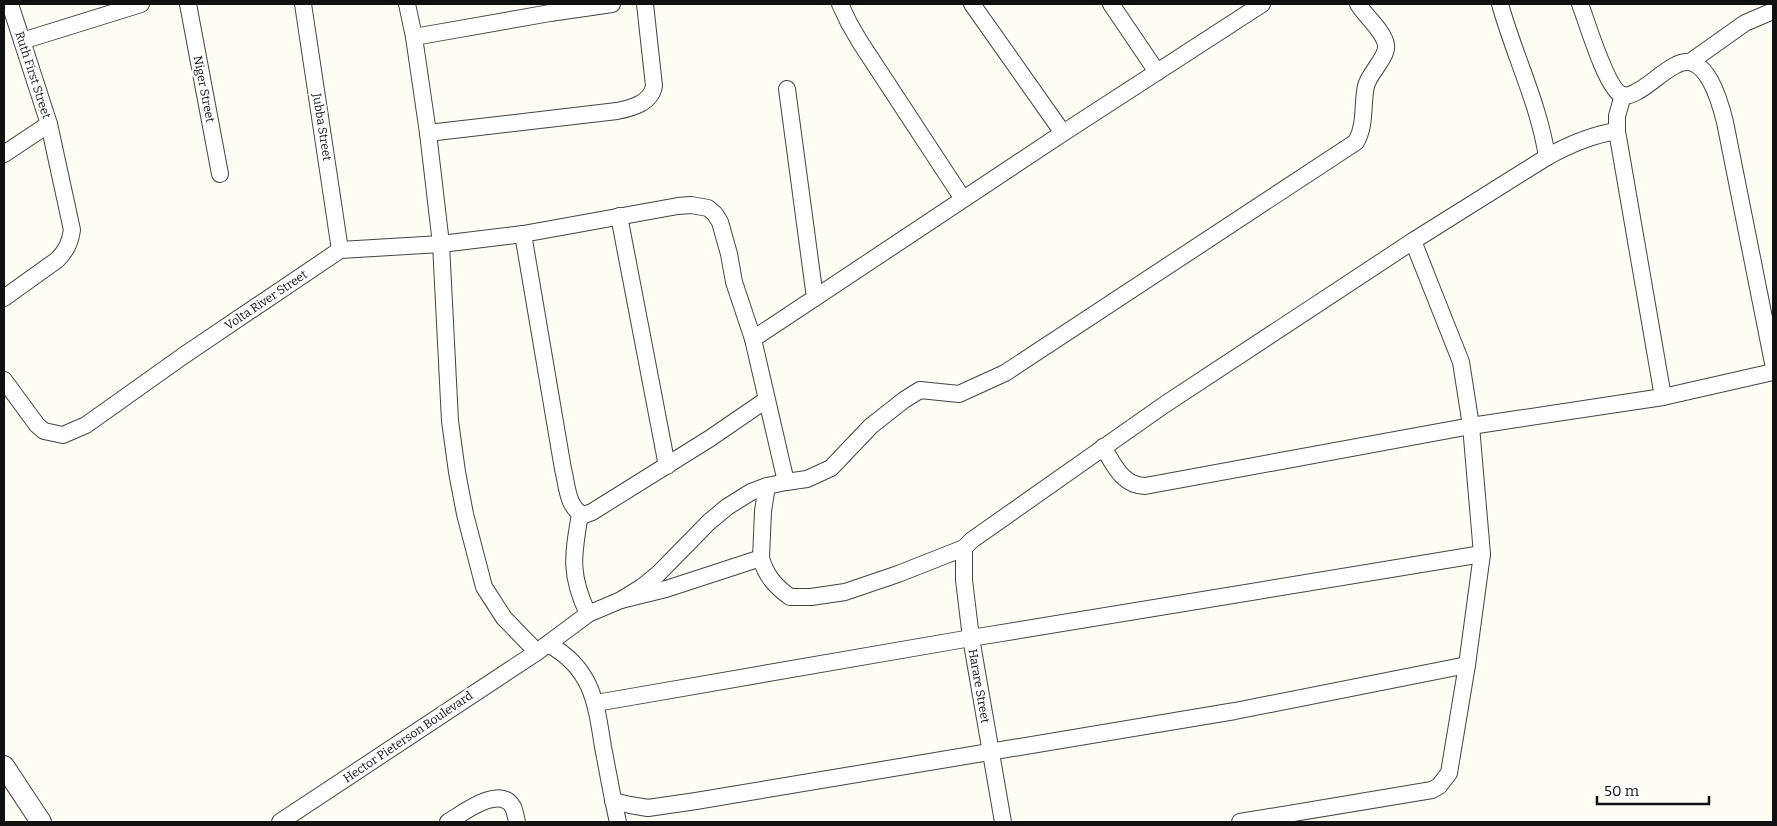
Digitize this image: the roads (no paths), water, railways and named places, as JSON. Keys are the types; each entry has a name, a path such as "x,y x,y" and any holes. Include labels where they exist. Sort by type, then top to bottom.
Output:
{"street":[{"name":"Ruth First Street","path":"4,154 48,124 10,4"},
{"path":"22,41 141,4"},
{"name":"Niger Street","path":"188,4 220,174"},
{"name":"Jubba Street","path":"303,4 340,250"},
{"path":"407,4 414,37 428,134 441,244 450,421 456,472 465,514 484,587 504,618 542,648 569,658 586,680 596,703 618,822"},
{"path":"414,37 612,4"},
{"path":"428,134 618,111 640,104 650,95 654,86 645,4"},
{"path":"840,4 860,42 963,199"},
{"path":"972,4 1063,132"},
{"path":"1111,4 1157,72"},
{"path":"621,600 658,574 727,506 751,492 767,486 807,479 830,468 871,426 920,390 959,394 1005,373 1356,142 1361,134 1366,84 1386,53 1386,45 1382,35 1358,4"},
{"path":"1500,4 1505,24 1544,134 1547,157"},
{"path":"1580,4 1592,40 1610,81 1616,91 1623,95 1631,95 1676,65 1690,62 1744,22 1773,11"},
{"path":"753,339 1063,132 1157,72 1252,6"},
{"path":"1690,62 1699,66 1708,78 1721,104 1773,363"},
{"path":"787,89 814,298"},
{"path":"1623,95 1617,116 1617,131 1663,397"},
{"path":"4,298 57,260 64,252 70,240 71,222 48,124"},
{"path":"767,486 763,511 761,558 765,571 776,586 790,598 845,592 964,548 972,540 1164,404 1413,241 1547,157 1582,139 1599,133 1617,131"},
{"path":"340,250 441,244 523,234 691,205 702,206 712,211 718,217 724,233 734,282 753,339 786,482"},
{"path":"619,216 667,466"},
{"path":"523,234 563,469 570,499 574,508 580,514 584,515 592,512 667,466 766,400"},
{"path":"1240,822 1432,790 1439,786 1449,773 1452,763 1482,554 1470,426 1461,362 1413,241"},
{"name":"Volta River Street","path":"4,380 44,431 63,435 86,425 183,356 340,250"},
{"path":"1103,447 1120,475 1136,486 1145,486 1470,426 1663,397 1773,372"},
{"path":"580,514 574,546 574,564 578,594 588,614"},
{"name":"Harare Street","path":"964,548 964,580 971,638 1003,822"},
{"path":"596,703 971,638 1482,554"},
{"path":"621,600 666,589 761,558"},
{"name":"Hector Pieterson Boulevard","path":"280,822 542,648 588,614 621,600"},
{"path":"613,801 630,806 648,808 668,805 1235,711 1467,665"},
{"path":"4,766 41,822"},
{"path":"448,822 488,799 498,797 506,800 512,806 517,822"}]}
